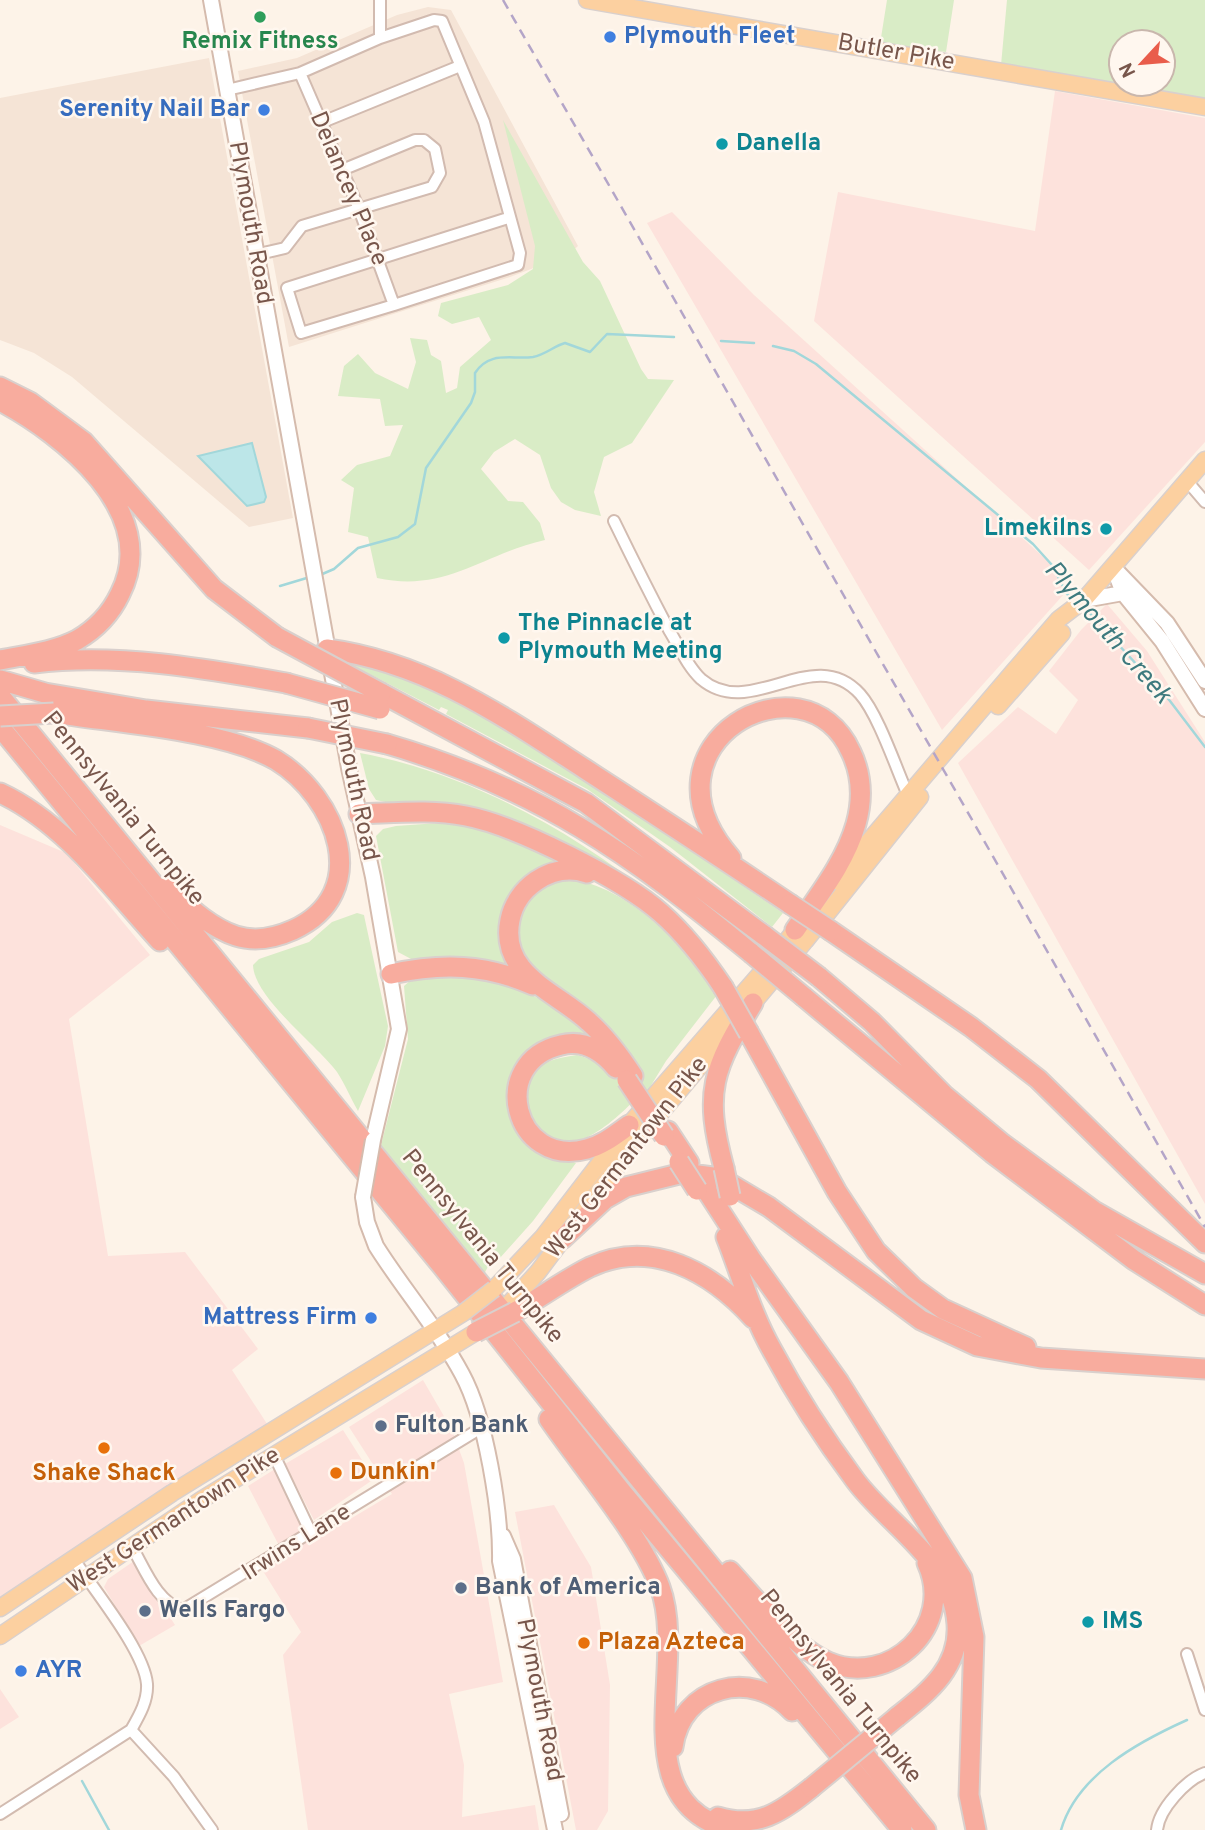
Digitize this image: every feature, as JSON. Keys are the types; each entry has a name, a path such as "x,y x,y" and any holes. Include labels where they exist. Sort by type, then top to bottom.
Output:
{"highway":[{"path":"0,387 30,402 84,442 214,589 277,637 380,701 489,749 601,812 819,976 872,1023 998,1148 1094,1211 1205,1274"},
{"path":"0,401 46,429 85,463 109,493 125,529 128,575 117,601 90,631 52,655 0,668"},
{"path":"327,649 368,654 413,670 466,694 831,931 971,1027 1038,1079 1205,1243"},
{"path":"0,660 52,655 165,664 380,701"},
{"path":"0,680 44,693 146,710 308,729 387,744 491,779 578,824 676,891 804,997 998,1148 1134,1260 1205,1305"},
{"name":"Pennsylvania Turnpike","path":"0,696 926,1830"},
{"path":"758,883 730,857 707,820 701,790 705,760 724,731 748,715 775,708 800,710 816,716 839,733 855,761 861,792 857,822 846,851 795,930"},
{"path":"0,716 146,710"},
{"path":"54,713 213,738 242,746 277,761 297,777 325,809 338,843 340,866 331,894 315,916 286,933 253,939 228,933 206,921 119,844"},
{"name":"Pennsylvania Turnpike","path":"0,727 442,1266 620,1490 902,1830"},
{"path":"0,793 31,811 56,831 218,1008 263,1048"},
{"path":"359,814 432,812 489,821 617,883 659,911 677,928 723,987 837,1192 861,1231 893,1270 943,1309 980,1329 1020,1346 1077,1359"},
{"path":"617,883 581,871 566,870 535,882 517,900 509,925 511,950 525,975 588,1020 610,1044 701,1189 820,1353 957,1569 969,1601 974,1647 970,1795 976,1830"},
{"path":"391,974 420,968 465,965 510,976 544,989"},
{"path":"753,1003 726,1048 714,1082 711,1112 730,1196 743,1238 770,1284"},
{"path":"629,1125 587,1149 562,1151 539,1142 530,1134 517,1112 516,1100 517,1085 530,1063 539,1054 562,1044 593,1048 630,1078"},
{"path":"562,1239 605,1199 626,1187 683,1173 720,1178 769,1207 921,1320 977,1346 1006,1353 1205,1369"},
{"path":"701,1189 723,1230 772,1351 854,1478 945,1581 955,1608 957,1632 952,1657 942,1678 900,1721"},
{"path":"476,1332 511,1309 589,1268 616,1259 653,1257 677,1261 705,1276 736,1299 761,1327"},
{"path":"442,1266 489,1339 649,1563 661,1591 667,1621 666,1752 670,1780 690,1810 715,1825 732,1830"},
{"path":"658,1500 669,1503 744,1587 801,1644 819,1658 843,1667 868,1668 892,1662 906,1653 923,1632 931,1612 933,1584 928,1566 912,1542"},
{"path":"760,1830 785,1821 814,1791 900,1721 938,1696 953,1676 967,1639 969,1601"},
{"path":"814,1791 761,1820 734,1821 709,1813 688,1795 677,1777 673,1748 680,1721 695,1702 715,1690 739,1686 764,1691 788,1707 817,1741 867,1787"}],"main road":[{"name":"Plymouth Road","path":"211,0 255,255 327,649 391,974 399,1029 373,1140 363,1197 366,1222 376,1246 434,1329 467,1384 481,1428 501,1532 500,1561 555,1830"},
{"name":"Butler Pike","path":"587,0 1205,107"},
{"name":"West Germantown Pike","path":"0,1608 74,1558 463,1313 494,1289 543,1237 629,1125 908,795 1059,619 1080,603 1205,460"},
{"path":"1113,567 1123,593 1162,640 1205,709"},
{"path":"1113,567 1132,583 1167,623 1205,681"},
{"path":"1080,603 1123,593"},
{"name":"West Germantown Pike","path":"511,1309 632,1147 753,1003 936,776 1068,625 1080,603"},
{"name":"West Germantown Pike","path":"0,1636 274,1455 476,1332"},
{"name":"Plymouth Road","path":"501,1532 513,1559 564,1830"}],"street":[{"path":"380,0 380,38"},
{"path":"227,90 300,73 380,38 434,20 442,22 484,122 508,218 520,253 518,265 302,333 287,288 377,257 508,218"},
{"path":"320,123 460,66"},
{"name":"Delancey Place","path":"300,73 359,209 394,304"},
{"path":"255,255 285,248 302,226 432,187 440,173 435,149 424,140 415,140 342,170"},
{"path":"1187,481 1205,502"},
{"path":"614,521 683,656 702,679 725,692 756,690 817,674 843,678 866,705 908,795"},
{"name":"Irwins Lane","path":"132,1547 164,1600 173,1608 183,1610 481,1428"},
{"path":"274,1455 312,1533"},
{"path":"0,1814 131,1730 142,1711 147,1685 141,1660 74,1558"},
{"path":"1186,1654 1205,1710"},
{"path":"131,1730 174,1777 212,1830"},
{"path":"1157,1830 1158,1823 1174,1799 1195,1777 1205,1773"}],"shaded area":[{"path":"428,7 451,10 578,246 568,255 510,277 289,347 238,71 297,58 397,15"},
{"path":"209,58 293,518 249,527 72,377 34,353 0,340 0,98"},
{"path":"1055,91 1205,118 1205,442 1089,570 814,321 838,192 1035,231"},
{"path":"672,212 754,295 1073,584 942,730 647,223"},
{"path":"1107,604 1147,651 1205,742 1205,1204 958,763 1018,707 1056,734 1078,700 1049,671 1081,630"},
{"path":"0,825 66,853 150,955 69,1019 108,1256 185,1252 258,1349 232,1370 271,1430 0,1608"},
{"path":"423,1380 452,1430 464,1463 503,1682 449,1694 464,1765 462,1817 535,1805 539,1830 308,1830 283,1655 301,1632 263,1571 285,1557 248,1486 275,1469 310,1543 392,1494 349,1427"},
{"path":"343,1430 374,1479 314,1520 285,1464"},
{"path":"554,1505 591,1567 610,1685 608,1811 597,1830 576,1830 515,1512"},
{"path":"134,1561 175,1625 139,1646 104,1587 108,1579"},
{"path":"0,1689 19,1717 0,1729"}],"green space":[{"path":"887,0 954,0 946,52 880,44"},
{"path":"1007,0 1205,0 1205,99 1177,94 1177,28 1107,28 1107,83 1001,65"},
{"path":"503,120 583,262 600,281 641,369 648,379 674,380 632,443 604,457 594,492 601,516 575,510 561,502 551,488 540,455 515,439 494,452 481,469 508,501 523,502 540,523 545,540 444,576 402,581 377,578 368,537 348,532 354,488 341,480 357,465 390,456 403,425 385,426 380,399 338,396 344,366 358,354 375,373 408,389 416,362 410,338 427,340 431,355 441,361 446,393 457,388 460,367 491,340 479,317 452,324 438,316 441,303 508,285 533,269 535,246"},
{"path":"359,662 417,681 471,707 581,776 783,913 772,927 670,847 587,789 446,714 448,710 441,707 439,710 352,665"},
{"path":"360,753 439,774 514,806 586,847 652,895 537,834 376,800 369,789"},
{"path":"452,822 488,830 558,862 521,886 511,965 454,957 413,960 398,952 376,836 383,829 396,826"},
{"path":"574,879 618,896 656,923 689,958 717,995 666,1061 647,1092 621,1043 600,1018 532,967 517,943 517,928 522,910 531,897 551,884"},
{"path":"357,913 364,915 388,1026 385,1046 358,1111 337,1072 274,1006 256,978 253,965 259,959 309,942 332,922"},
{"path":"445,975 490,982 528,994 563,1013 599,1042 569,1036 551,1038 534,1046 522,1057 513,1071 507,1103 511,1120 519,1135 536,1152 576,1163 533,1221 499,1259 493,1257 483,1276 380,1149 408,1039 404,986 411,980"},
{"path":"577,1055 596,1062 610,1072 635,1100 593,1134 577,1141 563,1142 551,1138 532,1120 526,1094 529,1081 537,1069 556,1059"}],"water":[{"path":"252,443 266,497 264,502 247,506 198,456"}],"waterway":[{"name":"Plymouth Creek","path":"320,575 334,569 358,548 398,537 415,524 426,468 471,403 475,392 475,373 487,361 533,357 565,343 590,352 607,334 674,337"},
{"name":"Plymouth Creek","path":"721,341 754,343"},
{"name":"Plymouth Creek","path":"773,346 794,351 816,364 1033,544 1052,565 1067,594 1076,601"},
{"name":"Plymouth Creek","path":"280,586 310,577"},
{"name":"Plymouth Creek","path":"1084,607 1170,701 1205,747"},
{"path":"1061,1830 1069,1810 1095,1777 1130,1750 1187,1720"},
{"path":"82,1781 109,1830"}],"railway":[{"path":"503,0 1205,1227"}],"place":[{"name":"Remix Fitness","path":"260,17"},
{"name":"Plymouth Fleet","path":"610,37"},
{"name":"Serenity Nail Bar","path":"264,110"},
{"name":"Danella","path":"722,144"},
{"name":"Limekilns","path":"1106,529"},
{"name":"The Pinnacle at Plymouth Meeting","path":"504,638"},
{"name":"Mattress Firm","path":"371,1318"},
{"name":"Fulton Bank","path":"381,1426"},
{"name":"Shake Shack","path":"104,1448"},
{"name":"Dunkin'","path":"336,1473"},
{"name":"Bank of America","path":"461,1588"},
{"name":"Wells Fargo","path":"145,1611"},
{"name":"IMS","path":"1088,1622"},
{"name":"Plaza Azteca","path":"584,1643"},
{"name":"AYR","path":"21,1671"}]}
